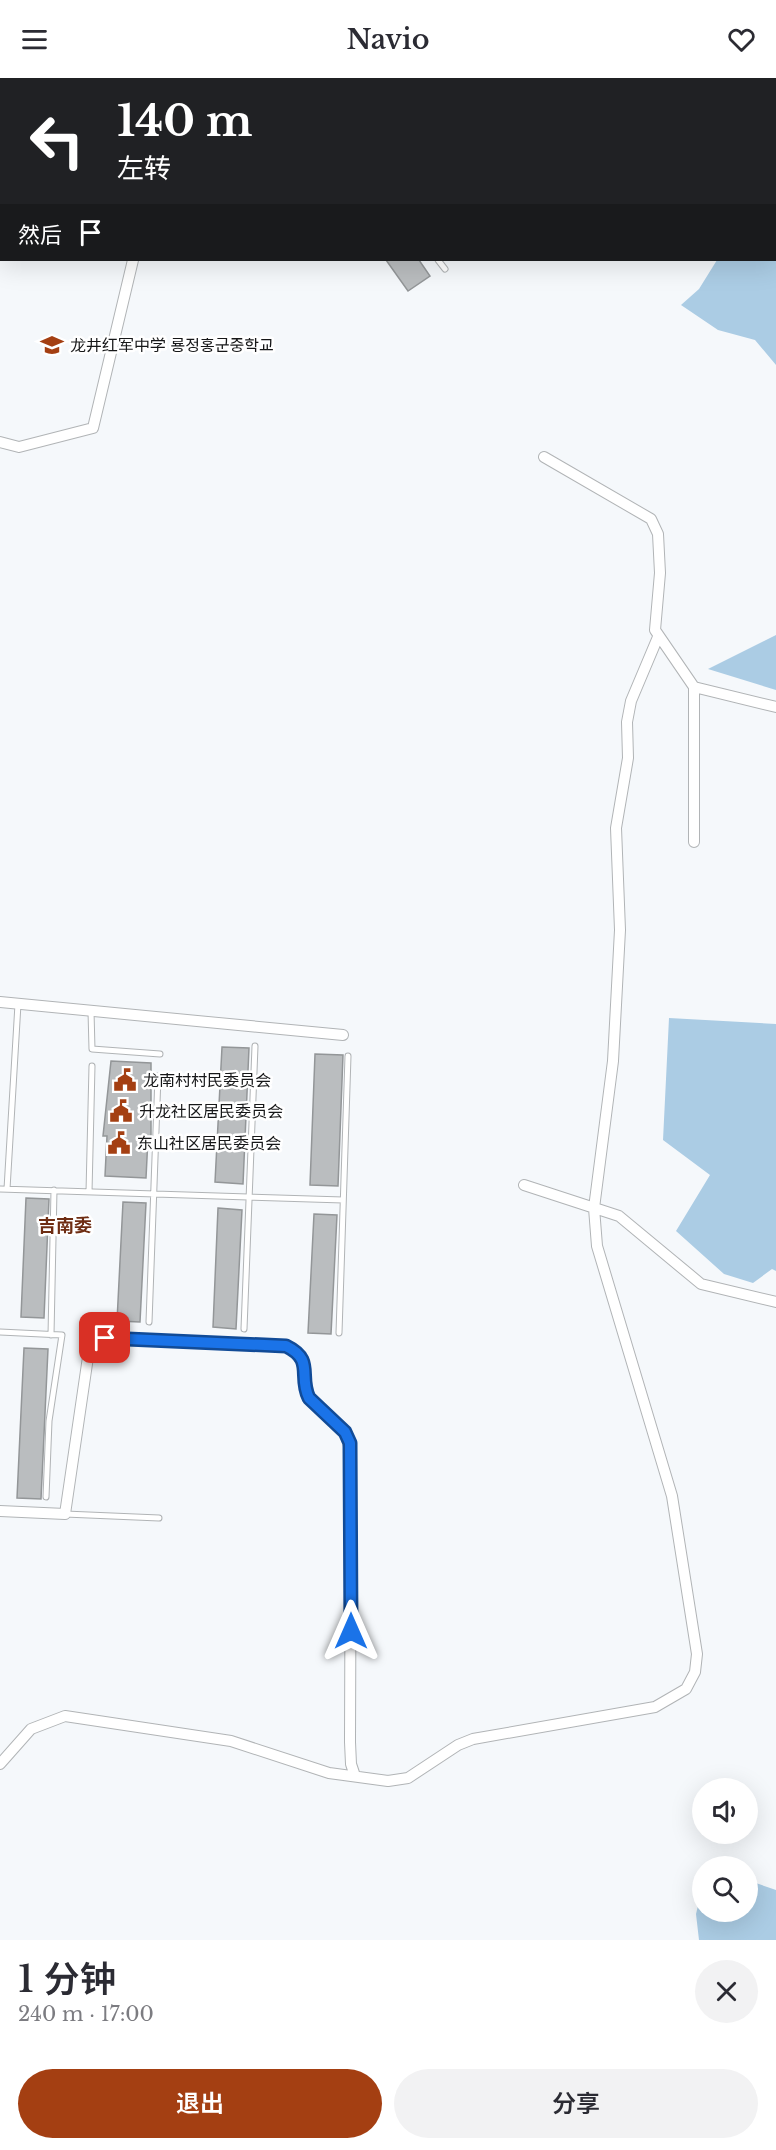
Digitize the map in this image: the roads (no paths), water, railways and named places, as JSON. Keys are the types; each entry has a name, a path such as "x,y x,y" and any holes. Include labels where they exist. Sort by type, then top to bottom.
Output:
{"street":[{"path":"0,442 19,447 93,428 133,261"},
{"path":"544,457 651,519 658,534 660,573 655,630 694,687 694,842"},
{"path":"0,1764 31,1729 65,1716 231,1741 329,1773 388,1781 408,1778 473,1739 655,1707 686,1689 695,1672 697,1654 672,1496 597,1246 594,1208 613,1061 620,930 616,828 628,758 627,722 631,701 658,637"},
{"path":"694,687 776,706"},
{"path":"0,1002 343,1035"},
{"path":"524,1185 619,1216 701,1284 776,1302"},
{"path":"0,1511 65,1514 88,1357 96,1341 105,1338 275,1345 296,1350 306,1367 306,1391 309,1398 345,1432 351,1453 350,1742 351,1764 355,1776"}],"lane":[{"path":"439,261 445,269"},
{"path":"18,1004 3,1189 343,1200"},
{"path":"91,1010 92,1048 160,1054"},
{"path":"244,1329 255,1046"},
{"path":"339,1333 348,1056"},
{"path":"88,1191 92,1066"},
{"path":"149,1323 158,1076"},
{"path":"51,1335 54,1190"},
{"path":"0,1332 62,1335 49,1421 46,1497"},
{"path":"65,1514 159,1518"}],"place":[{"name":"龙井红军中学 룡정홍군중학교","path":"52,345"},
{"name":"龙南村村民委员会","path":"125,1080"},
{"name":"升龙社区居民委员会","path":"121,1111"},
{"name":"东山社区居民委员会","path":"119,1143"}],"district":[{"name":"吉南委","path":"65,1226"}]}
